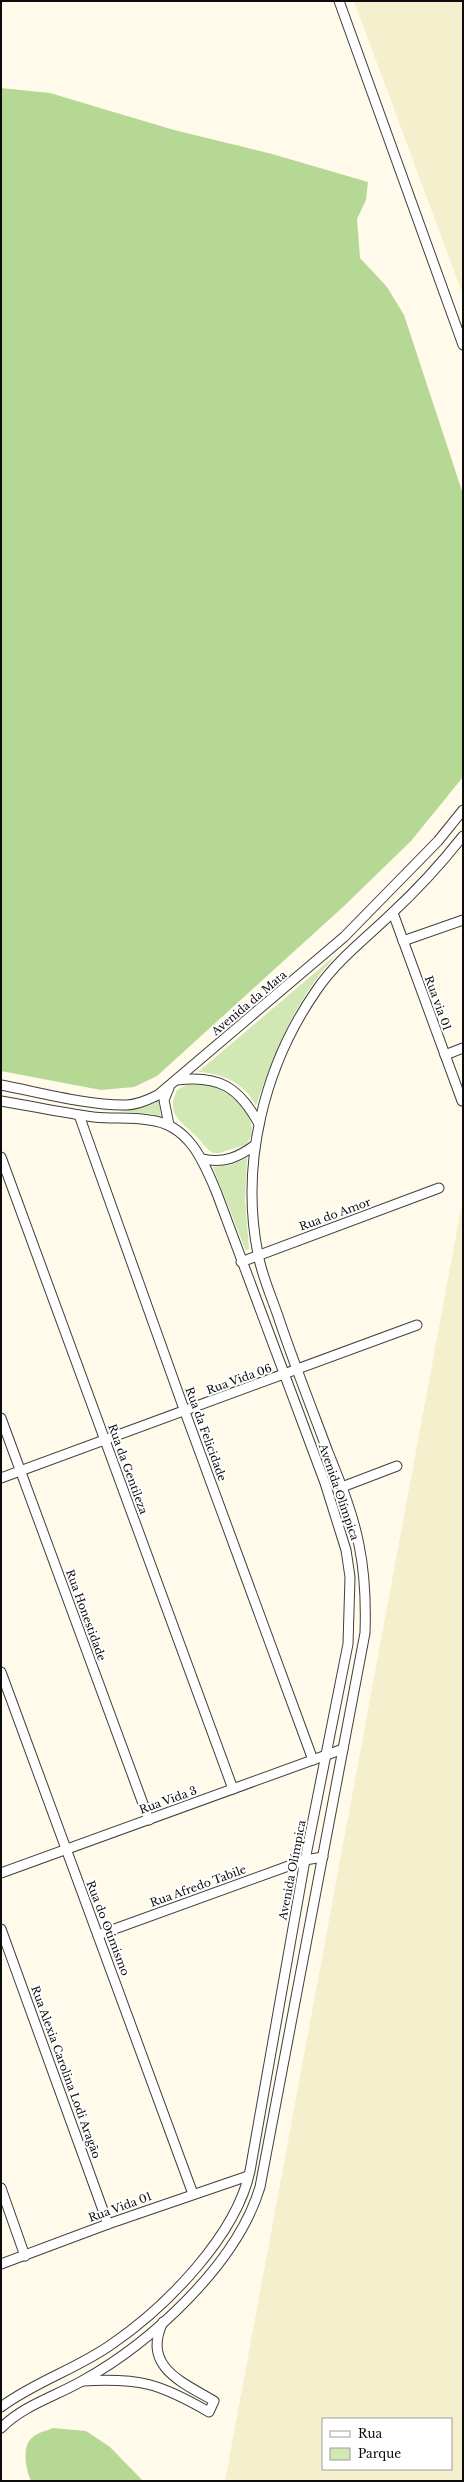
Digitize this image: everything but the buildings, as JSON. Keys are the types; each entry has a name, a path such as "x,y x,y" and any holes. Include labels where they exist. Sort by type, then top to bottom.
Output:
{"street":[{"path":"339,1 463,345"},
{"name":"Avenida da Mata","path":"1,1085 90,1102 126,1105 143,1102 169,1088 344,937 438,841 463,810"},
{"path":"1,1101 80,1114 150,1120 169,1125 184,1135 203,1159 221,1161 242,1154 256,1145 259,1124 274,1072 287,1042 316,990 334,967 393,913 463,836"},
{"name":"Rua via 01","path":"393,913 462,1101"},
{"path":"403,942 463,920"},
{"path":"445,1055 463,1048"},
{"path":"177,1080 206,1079 225,1085 243,1098 259,1124"},
{"path":"169,1088 164,1100 169,1125"},
{"name":"Rua da Felicidade","path":"80,1114 185,1412 313,1760"},
{"name":"Avenida Olímpica","path":"1,2428 13,2416 38,2401 82,2381 125,2353 164,2321 202,2284 224,2258 255,2205 260,2187 365,1633 366,1597 360,1545 342,1488 296,1369 258,1255 253,1192 256,1145"},
{"name":"Rua da Gentileza","path":"1,1157 233,1789"},
{"name":"Avenida Olímpica","path":"1,2407 22,2392 78,2365 113,2344 154,2310 176,2289 216,2240 236,2210 248,2176 305,1860 348,1644 350,1577 346,1550 325,1483 283,1375 203,1159"},
{"name":"Rua do Amor","path":"241,1262 438,1188"},
{"name":"Rua Vida 06","path":"1,1478 185,1412 296,1369 416,1326"},
{"name":"Rua Honestidade","path":"1,1418 149,1820"},
{"path":"342,1488 397,1466"},
{"name":"Rua do Otimismo","path":"1,1672 193,2194"},
{"name":"Rua Vida 3","path":"1,1873 343,1749"},
{"name":"Rua Afredo Tabile","path":"98,1935 305,1860 323,1857"},
{"name":"Rua Alexia Carolina Lodi Aragão","path":"1,1929 108,2224"},
{"name":"Rua Vida 01","path":"1,2264 108,2224 248,2176"},
{"path":"1,2188 25,2256"},
{"name":"Avenida Olímpica","path":"82,2381 146,2382 165,2388 208,2412 214,2401 168,2373 159,2352 159,2330 164,2321"}],"shaded area":[{"path":"354,1 463,1 463,295"},
{"path":"463,1198 463,2481 225,2481"}],"green space":[{"path":"1,88 50,93 174,130 272,154 368,182 366,200 357,219 360,258 387,287 404,315 463,494 463,777 411,841 343,907 157,1076 134,1087 101,1090 1,1071"},
{"path":"337,954 310,988 298,1007 279,1045 256,1106 246,1091 239,1085 216,1074 198,1072"},
{"path":"186,1085 210,1086 228,1094 237,1101 249,1117 252,1126 251,1136 246,1145 219,1153 213,1153 181,1122 174,1112 173,1106 177,1090"},
{"path":"159,1101 161,1117 152,1114 119,1111 149,1106"},
{"path":"247,1158 245,1199 249,1249 246,1251 213,1167 230,1165"},
{"path":"53,2428 86,2431 110,2447 143,2481 31,2481 26,2464 26,2452 29,2441 35,2435"}]}
